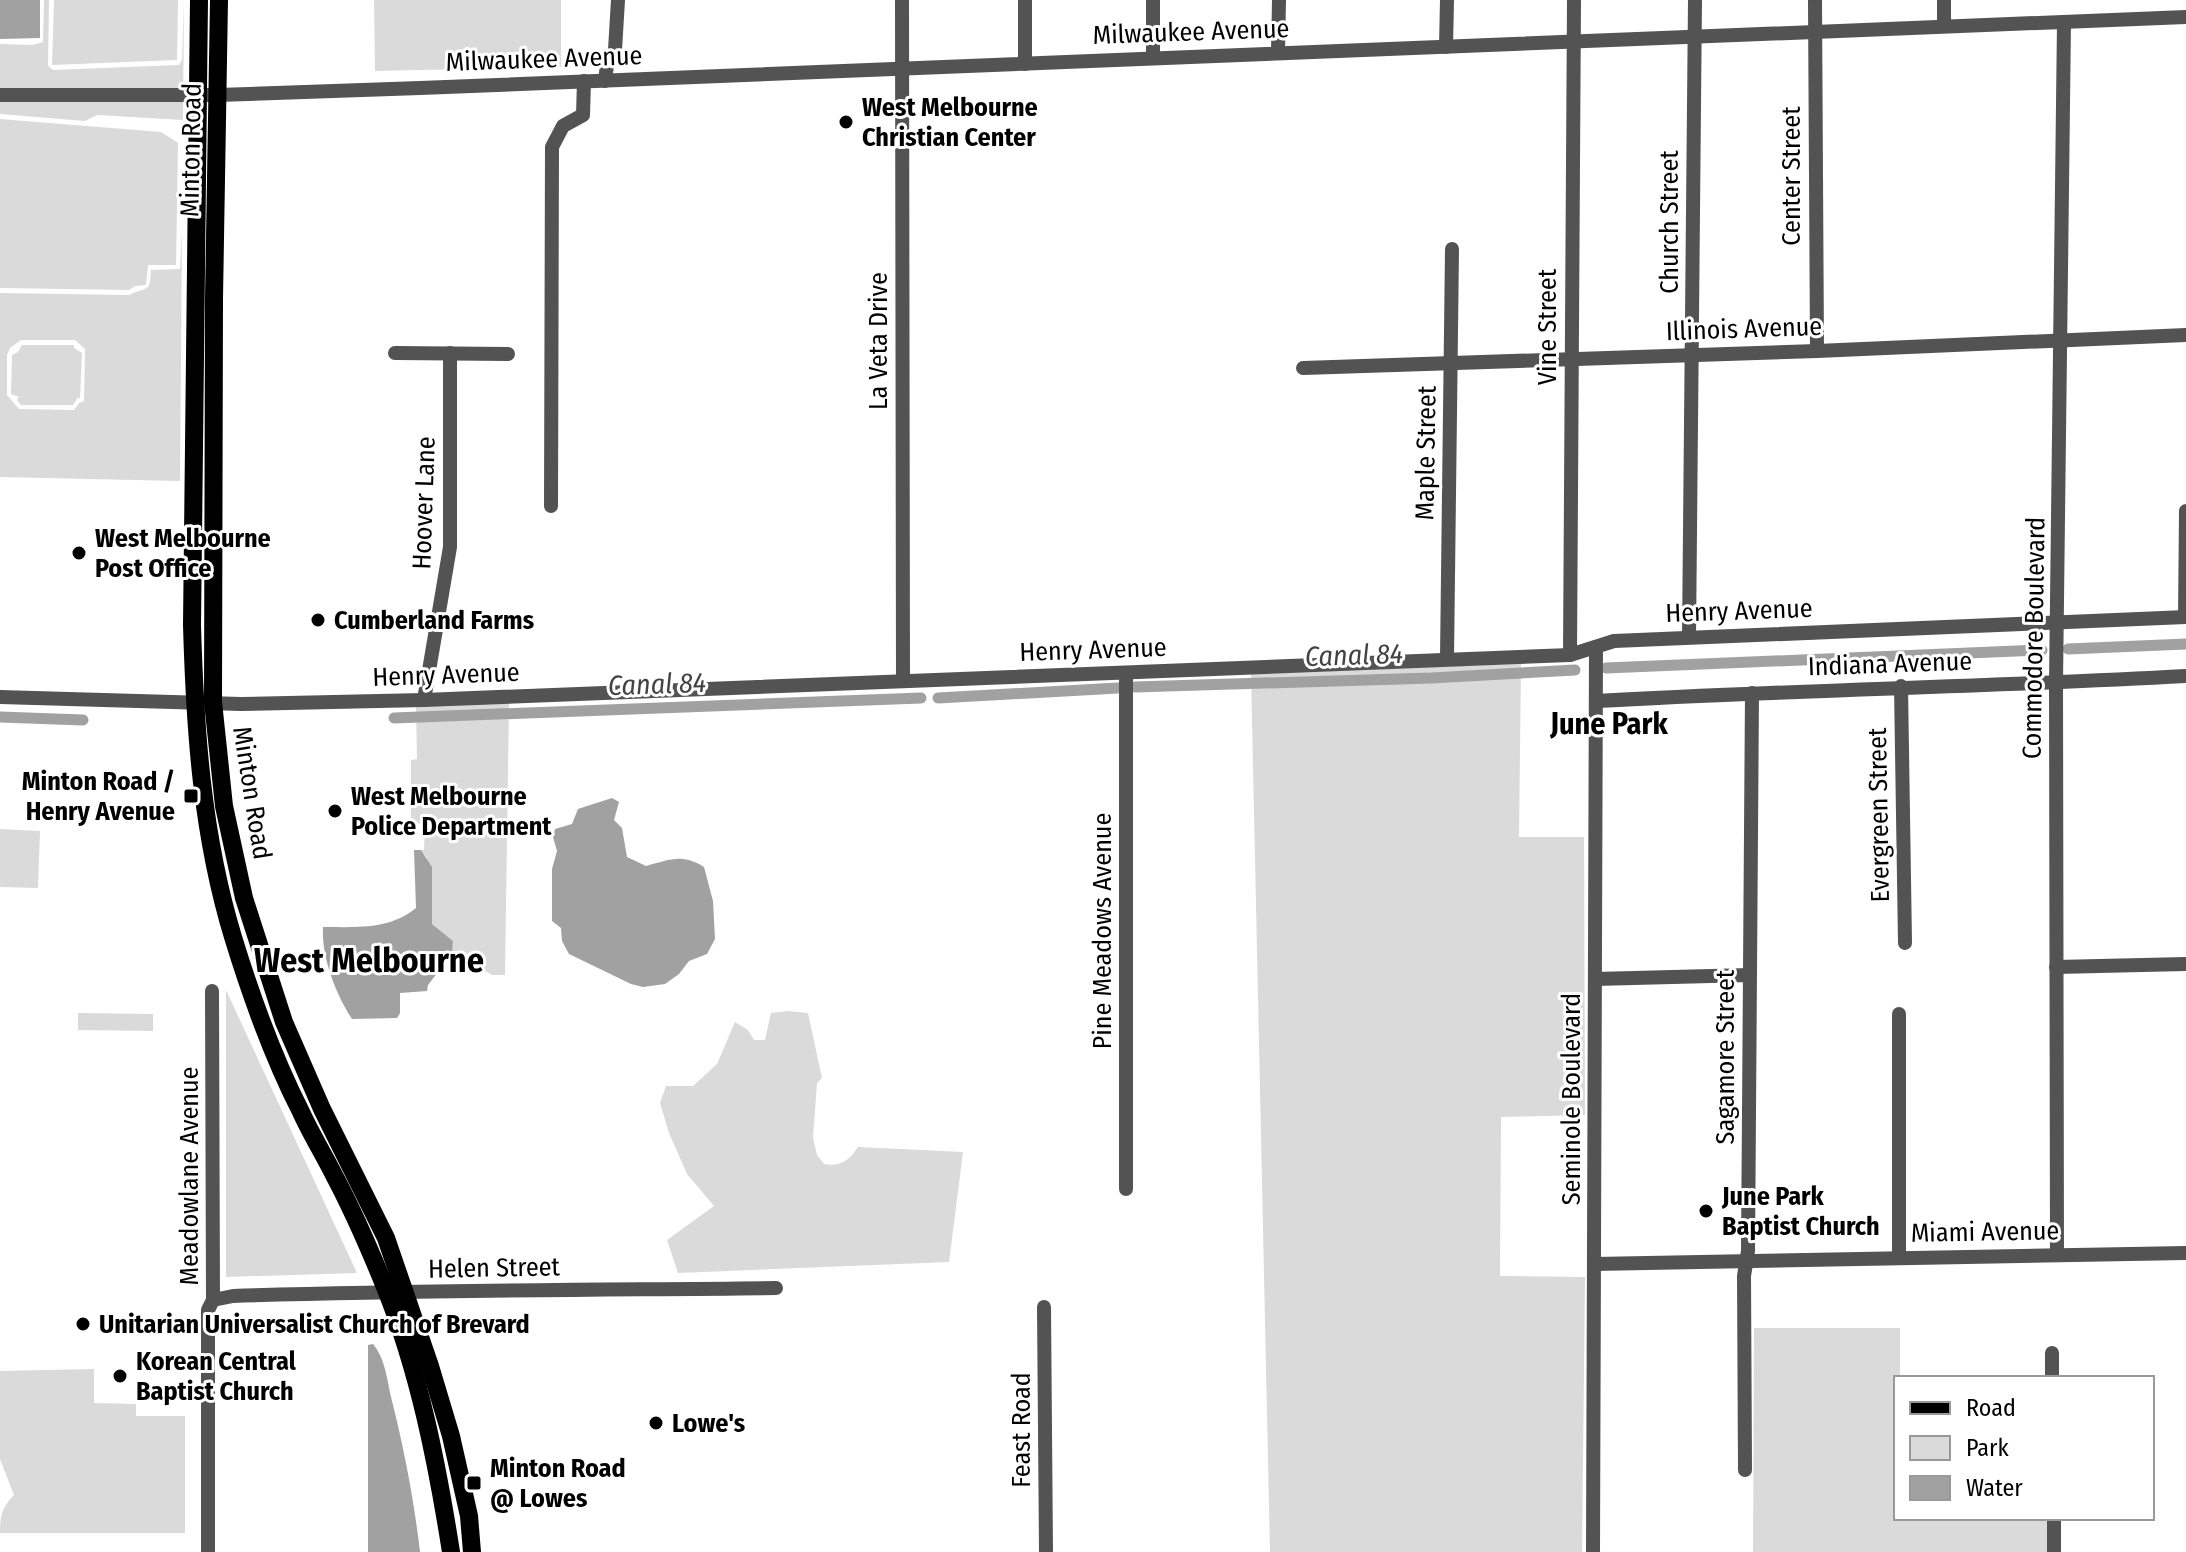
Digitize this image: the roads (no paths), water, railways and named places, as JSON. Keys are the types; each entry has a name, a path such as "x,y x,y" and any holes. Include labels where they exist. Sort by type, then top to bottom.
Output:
{"main road":[{"name":"Minton Road","path":"199,0 193,404 203,702 244,898 287,1029 386,1238 443,1499 451,1552"},
{"name":"Minton Road","path":"219,0 202,796 233,936 271,1044 300,1112 396,1292 451,1436 469,1516 472,1552"},
{"path":"271,1044 287,1029"}],"street":[{"path":"605,81 607,65 615,50 618,0"},
{"name":"La Veta Drive","path":"902,0 903,681"},
{"path":"1025,0 1025,64"},
{"path":"1153,0 1153,57"},
{"path":"1278,52 1279,0"},
{"path":"1446,47 1447,0"},
{"name":"Vine Street","path":"1570,655 1574,0"},
{"name":"Church Street","path":"1689,637 1695,0"},
{"name":"Center Street","path":"1815,0 1817,351"},
{"path":"1944,0 1944,26"},
{"name":"Milwaukee Avenue","path":"0,95 218,95 2186,17"},
{"name":"Commodore Boulevard","path":"2057,1255 2056,683 2064,22"},
{"path":"551,506 552,147 563,126 583,115 584,81"},
{"name":"Maple Street","path":"1447,658 1452,249"},
{"name":"Illinois Avenue","path":"1303,368 2186,335"},
{"path":"395,353 508,354"},
{"name":"Hoover Lane","path":"424,700 450,547 450,353"},
{"path":"2185,617 2186,511"},
{"name":"Henry Avenue","path":"0,697 241,704 424,700 1570,655 1614,641 2185,617"},
{"name":"Seminole Boulevard","path":"1593,1552 1596,647"},
{"name":"Pine Meadows Avenue","path":"1126,673 1126,1189"},
{"name":"Indiana Avenue","path":"1596,701 2186,676"},
{"name":"Evergreen Street","path":"1901,686 1905,943"},
{"name":"Sagamore Street","path":"1745,1470 1752,693"},
{"path":"2056,967 2186,964"},
{"path":"1595,979 1750,975"},
{"name":"Meadowlane Avenue","path":"208,1552 208,1310 213,1300 212,991"},
{"path":"1899,1014 1899,1258"},
{"name":"Miami Avenue","path":"1594,1264 2186,1253"},
{"name":"Helen Street","path":"213,1300 233,1296 396,1292 776,1288"},
{"name":"Feast Road","path":"1044,1307 1046,1552"},
{"path":"2052,1353 2052,1376"},
{"path":"2054,1520 2054,1552"}],"water":[{"path":"0,0 40,0 40,38 0,39"},
{"path":"612,798 619,802 614,820 622,828 627,857 646,866 682,859 704,867 713,901 715,939 707,954 689,961 679,974 665,984 643,987 631,984 569,954 562,941 561,928 552,921 552,869 557,851 553,837 555,829 572,824 578,809"},
{"path":"414,850 421,850 432,867 432,924 453,941 452,954 428,985 427,991 400,993 397,1018 352,1019 331,975 324,950 323,927 384,924 416,908"},
{"path":"373,1344 385,1369 400,1435 420,1552 368,1552 368,1345"}],"waterway":[{"name":"Canal 84","path":"2068,649 2186,644"},
{"name":"Canal 84","path":"1606,668 2042,650"},
{"name":"Canal 84","path":"1135,687 1431,678 1575,670"},
{"name":"Canal 84","path":"938,698 1118,688"},
{"name":"Canal 84","path":"394,718 921,698"},
{"name":"Canal 84","path":"0,717 83,720"}],"place":[{"name":"West Melbourne Christian Center","path":"846,122"},
{"name":"West Melbourne Post Office","path":"79,553"},
{"name":"Cumberland Farms","path":"318,620"},
{"name":"Minton Road / Henry Avenue","path":"191,796"},
{"name":"West Melbourne Police Department","path":"335,811"},
{"name":"June Park Baptist Church","path":"1706,1211"},
{"name":"Unitarian Universalist Church of Brevard","path":"83,1324"},
{"name":"Korean Central Baptist Church","path":"120,1376"},
{"name":"Lowe's","path":"656,1423"},
{"name":"Minton Road @ Lowes","path":"474,1483"}],"district":[{"name":"June Park","path":"1609,724"},
{"name":"West Melbourne","path":"369,960"}]}
